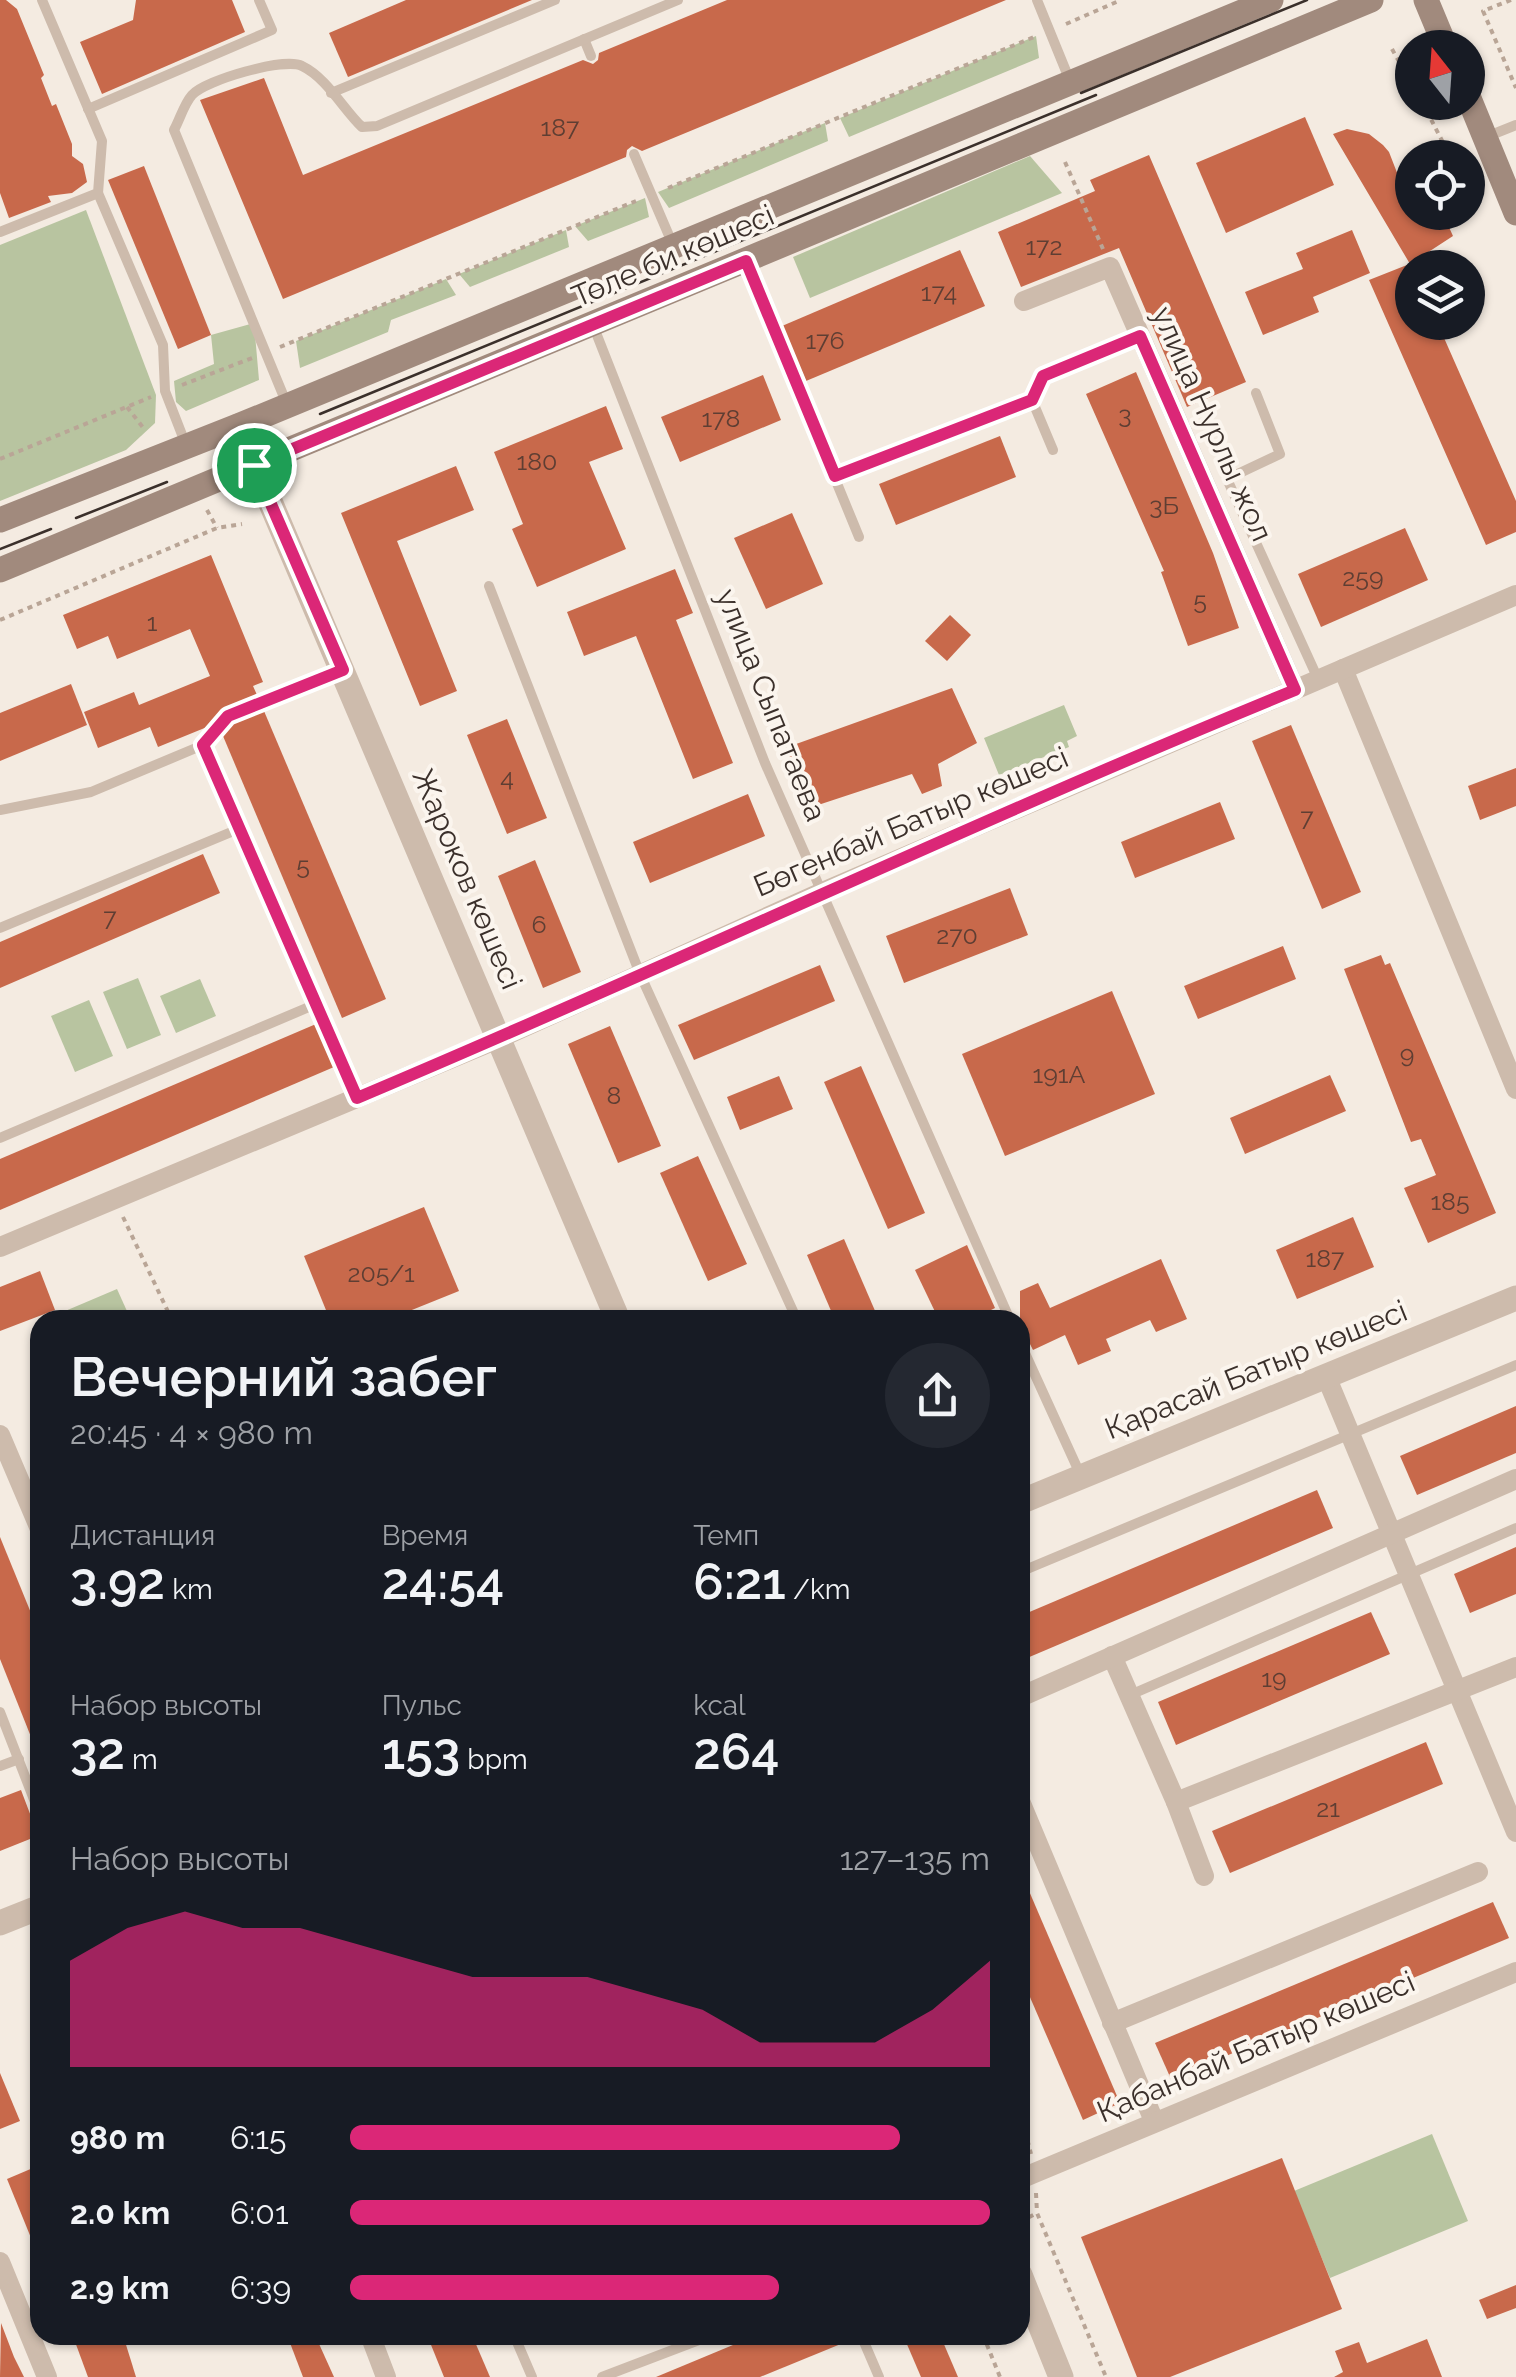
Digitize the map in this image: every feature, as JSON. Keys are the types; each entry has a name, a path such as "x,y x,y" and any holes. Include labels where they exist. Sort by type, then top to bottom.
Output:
{"main road":[{"name":"Төле би көшесі","path":"0,520 238,426 1272,0"},
{"name":"Төле би көшесі","path":"0,570 1371,0"},
{"path":"1426,0 1438,30"},
{"path":"1478,120 1516,212"},
{"path":"40,504 52,507 65,522 63,543"}],"street":[{"path":"1024,301 1110,267"},
{"name":"улица Нурлы жол","path":"1110,267 1295,690"},
{"name":"Жароков көшесі","path":"238,426 614,1310"},
{"name":"Бөгенбай Батыр көшесі","path":"0,1246 500,1038 820,893 1516,595"},
{"path":"1343,669 1516,1089"},
{"name":"Қарасай Батыр көшесі","path":"1030,1498 1516,1298"},
{"path":"1326,1376 1516,1832"},
{"path":"0,1435 30,1506"},
{"path":"1030,1693 1516,1479"},
{"path":"1112,1656 1204,1876"},
{"path":"1176,1802 1516,1667"},
{"path":"1030,1825 1154,2121"},
{"path":"1112,2023 1478,1872"},
{"path":"0,1923 30,1911"},
{"name":"Қабанбай Батыр көшесі","path":"1030,2175 1516,1972"},
{"path":"0,2262 30,2335"},
{"path":"1030,2299 1062,2377"},
{"path":"34,2345 47,2377"},
{"path":"374,2345 386,2377"}],"lane":[{"path":"42,0 102,141 98,193 162,345 165,391 186,446"},
{"path":"88,109 272,30 260,0"},
{"path":"331,93 554,0"},
{"path":"288,405 174,130 193,92 226,77 278,64 300,64 362,127 377,126 678,0"},
{"path":"1037,0 1070,82"},
{"path":"584,40 592,56"},
{"path":"1485,138 1516,125"},
{"path":"634,154 674,246"},
{"path":"0,232 98,193"},
{"path":"746,261 860,538"},
{"name":"улица Сыпатаева","path":"593,324 820,893 1006,1310"},
{"path":"1256,392 1280,454 1227,479 1318,680"},
{"path":"835,476 1032,400 1053,450"},
{"path":"489,586 640,974 791,1310"},
{"path":"0,810 91,792 203,745 228,716 343,670"},
{"path":"203,745 357,1098"},
{"path":"0,928 241,828"},
{"path":"0,1138 316,1004"},
{"path":"1030,1364 1081,1477"},
{"path":"1030,1568 1516,1365"},
{"path":"1129,1695 1516,1528"},
{"path":"0,1712 30,1790"},
{"path":"0,1766 18,1759"},
{"path":"518,2345 532,2377"},
{"path":"602,2377 686,2345"},
{"path":"865,2345 879,2377"}],"path":[{"path":"1511,0 1483,11 1516,88"},
{"path":"1392,50 1395,55"},
{"path":"1064,162 1110,267"},
{"path":"1032,400 1043,376 1140,336"},
{"path":"0,460 156,395"},
{"path":"128,407 146,430"},
{"path":"208,510 216,528"},
{"path":"0,620 216,528 242,524"},
{"path":"114,1199 167,1310"},
{"path":"1030,2217 1037,2214 1106,2377"},
{"path":"987,2345 1000,2377"}],"green space":[{"path":"1036,36 1039,58 849,137 840,118"},
{"path":"825,123 828,141 669,208 658,192"},
{"path":"1030,156 1062,193 810,298 793,257"},
{"path":"645,198 649,217 588,241 575,226"},
{"path":"86,210 156,395 155,423 126,450 0,501 0,245"},
{"path":"566,230 569,247 470,287 459,274"},
{"path":"446,279 456,295 391,320 388,332 300,368 296,341"},
{"path":"254,323 259,380 186,411 176,402 174,381 214,364 211,335"},
{"path":"1064,705 1077,736 1067,741 1069,747 999,775 984,738"},
{"path":"138,978 161,1035 127,1049 103,992"},
{"path":"200,979 216,1016 176,1033 160,996"},
{"path":"89,1000 113,1056 75,1072 51,1016"},
{"path":"117,1289 126,1310 68,1310"},
{"path":"1432,2134 1468,2221 1330,2278 1294,2191"}],"building":[{"path":"0,0 17,9 52,106 56,104 72,144 72,156 83,164 87,182 72,193 48,196 51,202 9,218 0,193"},
{"path":"136,0 232,0 245,32 102,94 80,42 133,20"},
{"path":"406,0 532,0 348,77 329,33"},
{"path":"727,0 1006,0 642,151 632,146 626,157 283,299 200,100 264,78 303,175 583,60 593,64 599,53"},
{"path":"1305,117 1334,185 1226,233 1196,163"},
{"path":"1347,129 1369,134 1389,152 1395,168 1395,230 1450,230 1453,236 1432,250 1402,250 1333,134"},
{"path":"1149,155 1246,382 1187,407 1119,248 1021,287 998,232 1095,191 1090,180"},
{"path":"144,166 211,335 178,349 108,180"},
{"path":"1352,230 1370,273 1313,297 1319,312 1263,335 1245,292 1303,269 1296,253"},
{"path":"960,250 985,306 806,381 782,326"},
{"path":"1395,270 1395,339 1369,280"},
{"path":"1395,340 1445,340 1516,501 1516,532 1486,545"},
{"path":"1136,372 1213,553 1239,628 1188,646 1161,572 1164,571 1086,394"},
{"path":"763,375 781,420 680,462 661,417"},
{"path":"606,406 623,449 589,462 626,549 537,587 512,529 523,524 494,452"},
{"path":"1000,436 1016,477 896,525 879,484"},
{"path":"456,466 474,510 397,541 457,691 420,706 341,513"},
{"path":"792,513 823,584 766,609 734,538"},
{"path":"1405,528 1428,580 1321,627 1298,574"},
{"path":"211,555 263,682 253,686 257,695 224,708 207,727 158,747 150,727 98,748 84,712 134,692 139,705 210,676 190,629 117,659 108,636 77,649 63,615"},
{"path":"675,569 693,613 676,620 733,763 693,779 636,636 584,656 567,612"},
{"path":"950,615 971,635 947,661 925,641"},
{"path":"71,684 87,725 0,761 0,713"},
{"path":"952,688 977,743 938,764 942,786 922,794 912,774 806,809 785,748"},
{"path":"264,711 386,999 342,1018 223,736 233,723"},
{"path":"507,719 547,818 507,834 467,735"},
{"path":"1291,725 1361,892 1322,909 1252,741"},
{"path":"1516,768 1516,806 1480,820 1468,786"},
{"path":"748,794 765,836 650,883 633,842"},
{"path":"1220,802 1235,839 1135,878 1121,842"},
{"path":"203,854 220,893 0,988 0,942"},
{"path":"535,860 581,972 543,988 498,876"},
{"path":"1010,888 1028,935 904,983 886,936"},
{"path":"1283,946 1296,979 1198,1019 1184,986"},
{"path":"1381,955 1385,965 1390,963 1496,1213 1428,1243 1404,1188 1436,1175 1421,1139 1411,1142 1344,969"},
{"path":"820,965 835,1001 694,1060 678,1025"},
{"path":"1112,991 1155,1094 1005,1156 962,1054"},
{"path":"316,1024 334,1067 0,1210 0,1159"},
{"path":"610,1026 661,1146 618,1163 568,1044"},
{"path":"861,1066 925,1213 888,1229 824,1082"},
{"path":"1330,1075 1346,1111 1245,1154 1230,1118"},
{"path":"779,1076 793,1109 740,1130 727,1097"},
{"path":"698,1156 747,1264 708,1281 660,1173"},
{"path":"424,1207 459,1291 412,1310 326,1310 304,1256"},
{"path":"1353,1217 1374,1267 1297,1299 1276,1250"},
{"path":"844,1239 875,1310 831,1310 807,1255"},
{"path":"967,1245 995,1308 934,1310 915,1270"},
{"path":"1161,1259 1187,1319 1156,1332 1150,1320 1106,1339 1111,1351 1078,1365 1065,1335 1033,1350 1030,1310 1020,1310 1020,1291 1038,1283 1050,1308"},
{"path":"40,1271 55,1310 30,1310 30,1320 0,1331 0,1287"},
{"path":"1516,1406 1516,1453 1417,1495 1400,1456"},
{"path":"1317,1490 1333,1528 1030,1657 1030,1612"},
{"path":"0,1537 30,1610 30,1734 0,1659"},
{"path":"1516,1547 1516,1594 1470,1613 1454,1574"},
{"path":"1371,1612 1390,1654 1176,1745 1158,1702"},
{"path":"1426,1742 1443,1784 1230,1873 1212,1831"},
{"path":"21,1790 30,1814 30,1839 0,1851 0,1798"},
{"path":"1030,1893 1120,2103 1083,2120 1030,1997"},
{"path":"1493,1902 1509,1938 1171,2079 1155,2043"},
{"path":"0,2073 20,2121 0,2129"},
{"path":"1282,2158 1342,2309 1170,2377 1137,2377 1081,2237"},
{"path":"30,2169 30,2235 7,2179"},
{"path":"1516,2285 1516,2308 1487,2319 1479,2300"},
{"path":"1,2323 14,2357 24,2377 0,2377"},
{"path":"1427,2339 1442,2377 1334,2377 1343,2372 1335,2351 1359,2342 1367,2363"},
{"path":"76,2345 126,2345 136,2377 88,2377"},
{"path":"291,2345 320,2345 334,2377 303,2377"},
{"path":"431,2345 476,2345 490,2377 444,2377"},
{"path":"733,2345 838,2345 760,2377 656,2377"},
{"path":"907,2345 944,2345 958,2377 921,2377"}],"tram line":[{"path":"1081,93 1307,0"},
{"path":"320,414 1096,95"},
{"path":"76,518 167,482"},
{"path":"0,549 51,529"}],"route":[{"path":"746,261 835,476 1032,400 1043,376 1140,336 1295,690 820,893 500,1038 357,1098 203,745 228,716 343,670 254,465 746,261"}]}
